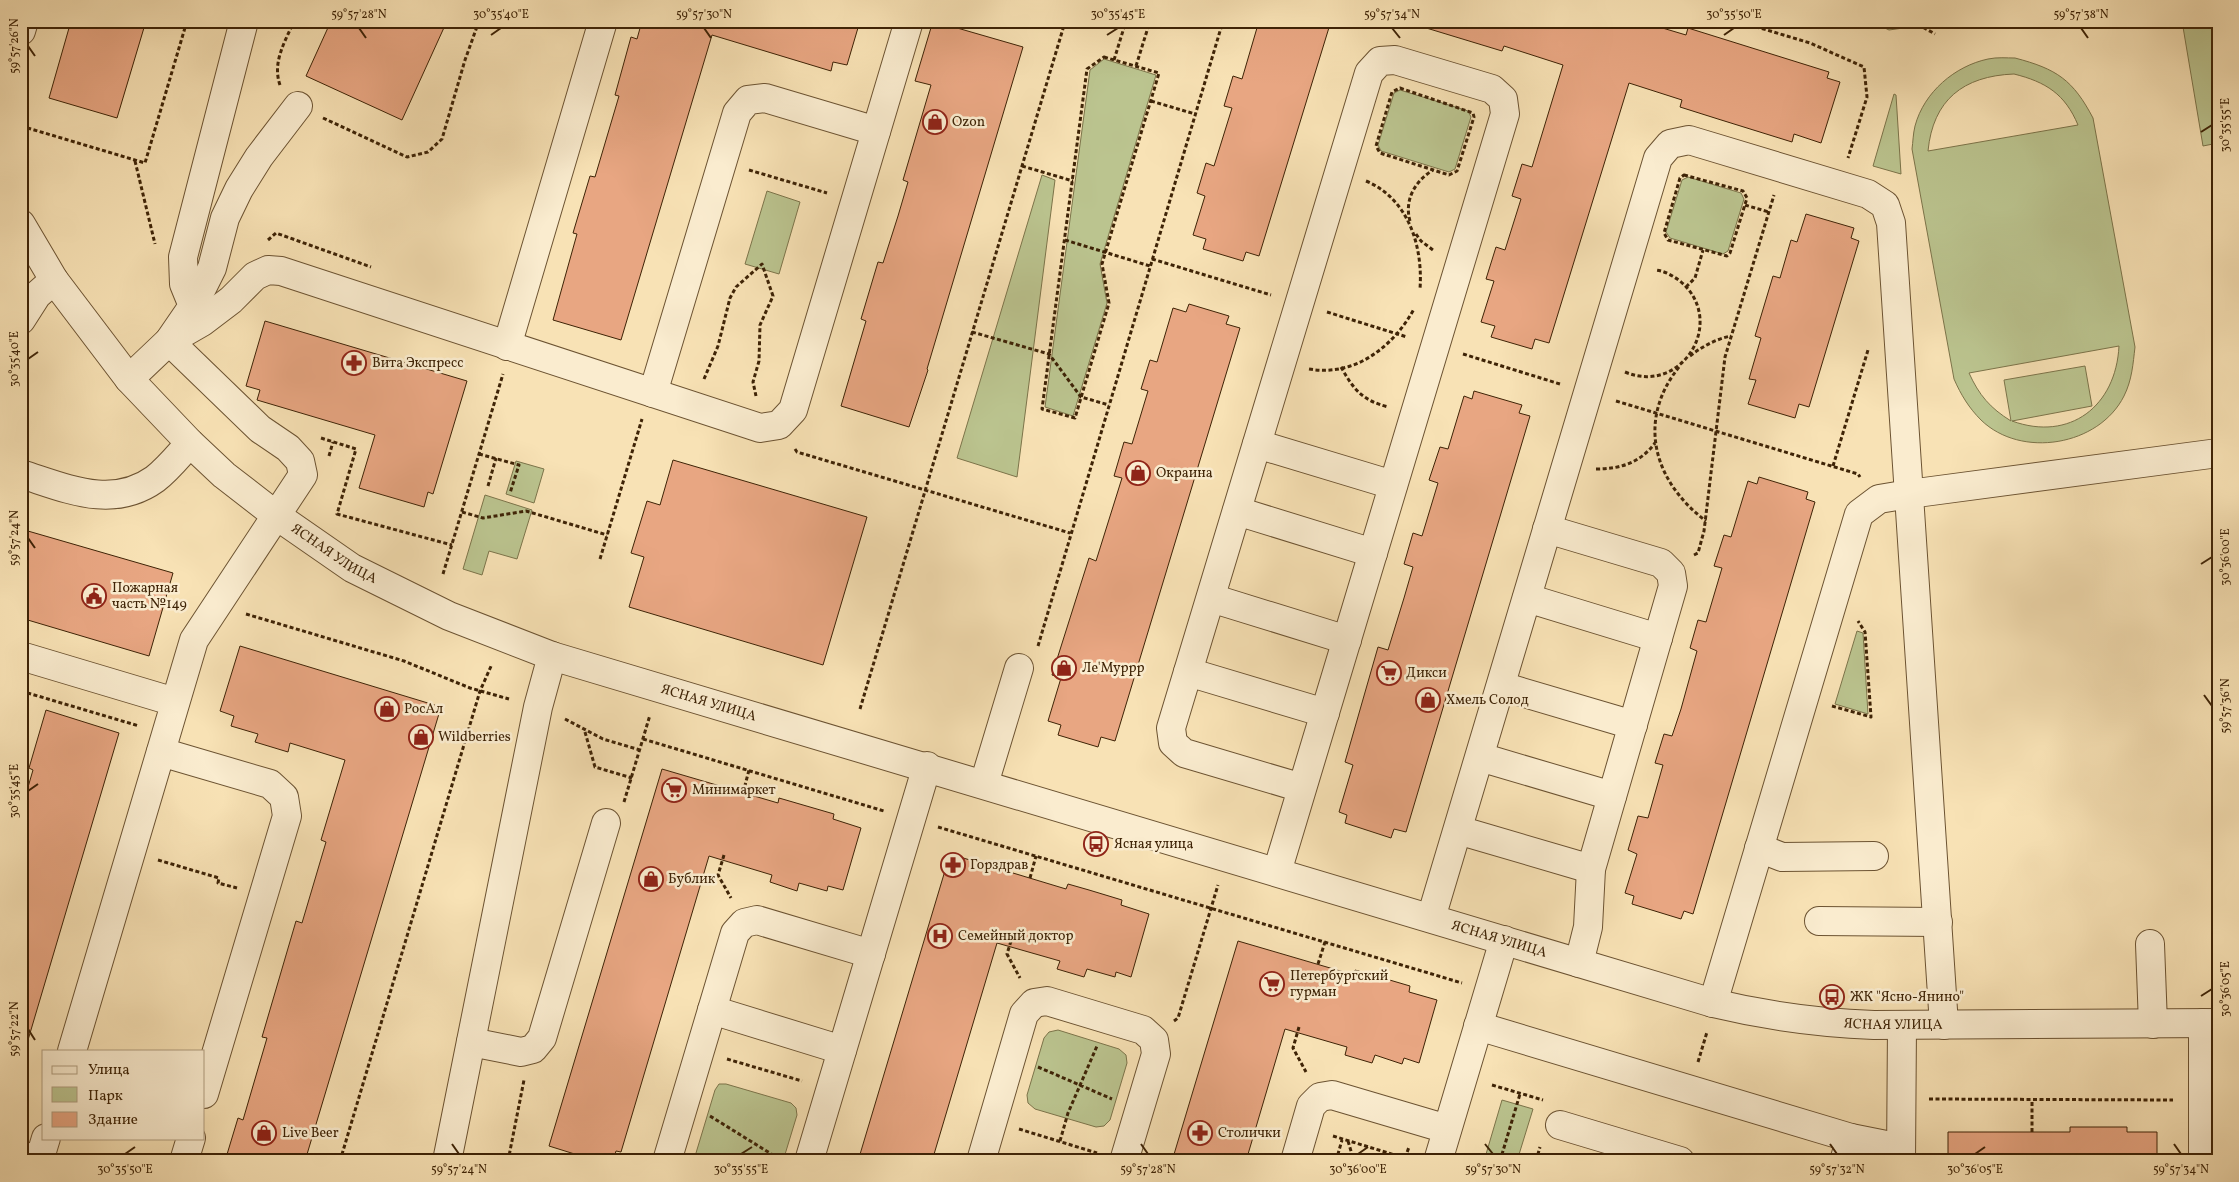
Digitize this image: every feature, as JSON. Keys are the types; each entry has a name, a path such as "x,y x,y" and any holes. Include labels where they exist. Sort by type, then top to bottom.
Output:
{"street":[{"path":"21,31 24,21"},
{"path":"192,306 184,284 183,257 244,21"},
{"path":"509,347 603,21"},
{"path":"168,341 202,322 231,300 255,276 268,270 281,271 760,428 780,425 793,410 909,21"},
{"path":"1277,872 1505,114 1503,100 1492,89 1395,60 1380,61 1369,73 1171,728 1173,743 1184,752 1302,788"},
{"path":"651,393 737,113 748,100 765,98 876,131"},
{"path":"129,379 168,341 192,306 212,268 225,218 239,189 259,157 298,106"},
{"path":"1431,918 1658,158 1670,144 1689,140 1868,194 1885,206 1891,223 1944,1025"},
{"name":"ЯСНАЯ УЛИЦА","path":"21,224 54,280 129,379 190,443 224,475 277,516 352,568 449,616 552,656 927,766 1580,963 1711,1013 1829,1024 2210,1023"},
{"path":"21,320 37,295 54,280"},
{"path":"72,1050 194,640 303,475 300,461 288,448 260,429 168,341"},
{"path":"21,474 87,494 111,496 137,489 155,479 190,443"},
{"path":"1257,444 1393,485"},
{"path":"1711,1013 1859,514 1879,500 1909,494 2218,452"},
{"path":"1237,511 1373,553"},
{"path":"1547,529 1661,564 1671,573 1673,586 1592,869 1588,927 1580,963"},
{"path":"1211,598 1347,640"},
{"path":"1526,598 1658,638"},
{"path":"21,656 176,702"},
{"path":"447,1161 538,707 552,656"},
{"path":"984,784 1030,661"},
{"path":"1188,672 1325,712"},
{"path":"1501,686 1633,725"},
{"path":"164,743 270,784 284,797 287,816 205,1091"},
{"path":"1480,756 1612,796"},
{"path":"809,1161 927,766"},
{"path":"471,1042 521,1052 533,1049 542,1038 606,823"},
{"path":"1458,830 1592,869"},
{"path":"1759,848 1782,857 1874,856"},
{"path":"667,1161 735,933 744,923 757,920 871,954"},
{"path":"1819,921 1938,922"},
{"path":"1438,1161 1504,940"},
{"path":"2150,944 2154,1024"},
{"path":"981,1161 1024,1014 1034,1003 1047,1001 1143,1030 1154,1040 1156,1054 1124,1161"},
{"path":"712,1010 842,1050"},
{"path":"2203,1161 2203,1100 2210,1023"},
{"path":"1478,1026 1690,1090 1848,1149 1901,1154 1902,1025"},
{"path":"1295,1161 1311,1106 1320,1097 1332,1095 1447,1130"},
{"path":"1560,1125 1680,1161"},
{"path":"21,1155 39,1161 45,1140"},
{"path":"184,1161 189,1140"}],"path":[{"path":"21,126 144,164 187,21"},
{"path":"294,21 279,54 276,74 283,93 298,106 408,156 428,152 442,139 465,60 479,21"},
{"path":"860,709 1065,22 1062,21"},
{"path":"1114,60 1126,21"},
{"path":"1136,66 1150,21"},
{"path":"1170,21 1180,24 1181,21"},
{"path":"1030,661 1038,643 1222,21"},
{"path":"1737,21 1810,43 1864,67 1867,97 1840,185"},
{"path":"1912,21 1935,34"},
{"path":"1104,57 1114,60 1159,73 1102,264 1110,303 1075,418 1042,409 1087,69 1104,57"},
{"path":"1418,296 1421,269 1419,248 1408,216 1409,201 1413,188 1422,177 1433,170 1449,175 1457,171 1474,117 1473,112 1400,88 1395,89 1390,99 1376,150 1380,153 1433,170"},
{"path":"1151,101 1195,114"},
{"path":"722,162 855,202"},
{"path":"1022,166 1072,181"},
{"path":"1671,573 1698,553 1706,521 1725,357 1782,168"},
{"path":"1340,172 1371,183 1388,196 1402,211 1421,241 1432,249 1445,254 1464,251"},
{"path":"1688,175 1743,191 1747,198 1730,253 1723,256 1703,250 1668,240 1664,233 1680,178 1688,175"},
{"path":"1745,205 1769,212"},
{"path":"1065,240 1150,266"},
{"path":"1686,287 1695,278 1703,250"},
{"path":"1152,259 1858,474 1879,500"},
{"path":"703,382 718,346 730,298 736,287 762,264 773,296 760,325 759,362 753,382 757,399"},
{"path":"1623,275 1630,271 1645,269 1661,270 1675,277 1686,287 1698,307 1700,330 1696,344 1669,379 1660,399 1656,413 1655,443 1660,464 1670,484 1695,513 1706,521"},
{"path":"1283,360 1292,365 1313,369 1341,367 1373,356 1390,343 1403,328 1416,303"},
{"path":"972,332 1050,354 1081,397 1108,405"},
{"path":"1600,351 1618,369 1632,375 1647,377 1663,374 1676,368 1700,348 1720,338 1732,336"},
{"path":"1833,466 1870,344"},
{"path":"443,574 509,347"},
{"path":"1341,367 1358,394 1372,402 1404,410 1418,405"},
{"path":"600,560 651,393"},
{"path":"780,425 797,452 1070,533"},
{"path":"1569,455 1581,464 1594,469 1612,469 1625,466 1639,458 1655,443"},
{"path":"479,454 519,465 510,493"},
{"path":"488,486 496,458"},
{"path":"462,512 483,518 526,511 607,535"},
{"path":"337,514 452,545"},
{"path":"217,605 404,661 480,691 517,701"},
{"path":"1830,612 1858,621 1865,632 1871,717 1832,706"},
{"path":"1855,630 1858,621"},
{"path":"340,1161 480,691 495,658"},
{"path":"21,691 164,743"},
{"path":"606,823 622,809 653,707"},
{"path":"558,715 585,731 640,750"},
{"path":"585,731 595,766 632,778"},
{"path":"643,739 1489,991"},
{"path":"742,793 749,770"},
{"path":"131,852 220,878 218,883 263,896"},
{"path":"724,855 718,875 744,923"},
{"path":"1030,878 1036,856"},
{"path":"1154,1040 1178,1018 1220,877"},
{"path":"1011,941 1008,954 1034,1003"},
{"path":"1318,964 1325,942"},
{"path":"1690,1090 1711,1013"},
{"path":"1060,1141 1068,1113 1097,1049 1106,1019"},
{"path":"1300,1027 1293,1048 1320,1097"},
{"path":"508,1161 526,1071 533,1049"},
{"path":"700,1051 831,1090"},
{"path":"1011,1058 1041,1068 1111,1099 1140,1107"},
{"path":"1463,1076 1545,1101"},
{"path":"1500,1161 1520,1094"},
{"path":"1901,1099 2203,1100"},
{"path":"2032,1100 2032,1132"},
{"path":"683,1108 713,1117 785,1161"},
{"path":"992,1121 1124,1161"},
{"path":"1305,1128 1414,1161"},
{"path":"1336,1161 1342,1140"},
{"path":"1348,1141 1354,1161"},
{"path":"1536,1161 1541,1145"},
{"path":"1383,1161 1391,1154"},
{"path":"1396,1161 1397,1156"}],"green space":[{"path":"1870,21 1953,21 1889,30"},
{"path":"2182,21 2218,21 2218,143 2203,146"},
{"path":"1991,58 2015,58 2042,67 2062,78 2078,94 2093,118 2135,347 2129,384 2124,396 2112,413 2097,426 2078,436 2058,441 2037,443 2017,440 1998,432 1981,420 1966,401 1954,379 1912,149 1914,129 1919,114 1942,82 1976,62","holes":["2014,74 2036,81 2053,91 2067,105 2078,125 1928,151 1936,118 1954,94 1980,80","2119,346 2116,367 2109,386 2099,402 2086,414 2071,422 2053,427 2033,426 2012,421 2092,406 2085,366 2004,380 2011,421 1986,400 1969,373"]},
{"path":"1104,59 1156,75 1100,264 1107,303 1073,416 1045,407 1090,70"},
{"path":"1400,90 1468,111 1471,117 1455,169 1449,172 1381,151 1378,145 1394,93"},
{"path":"1894,94 1896,95 1901,174 1873,166"},
{"path":"1042,175 1055,180 1017,477 957,458"},
{"path":"1688,177 1741,193 1744,199 1728,251 1723,254 1670,238 1666,232 1682,180"},
{"path":"767,191 800,202 779,274 745,264"},
{"path":"516,461 544,469 534,503 506,494"},
{"path":"485,495 532,510 517,559 489,551 482,575 463,569"},
{"path":"1857,631 1863,633 1868,714 1835,704"},
{"path":"1058,1030 1119,1049 1126,1055 1127,1063 1110,1120 1104,1126 1096,1127 1035,1109 1028,1103 1027,1095 1044,1038 1049,1032"},
{"path":"719,1084 726,1084 791,1103 796,1108 797,1115 783,1161 697,1160 696,1153 715,1090"},
{"path":"1502,1100 1533,1109 1517,1161 1484,1161"}],"building":[{"path":"71,21 146,21 117,118 49,98"},
{"path":"331,21 447,21 402,120 306,76"},
{"path":"642,21 860,21 847,65 833,62 831,71 712,35 621,340 553,320 577,234 573,233 590,176 595,177 619,96 615,95 631,37 637,39"},
{"path":"933,21 1023,47 928,370 909,427 841,406 866,321 861,319 878,262 883,263 908,182 903,180 931,85 915,81"},
{"path":"1259,21 1331,21 1259,256 1246,252 1243,261 1203,249 1206,239 1193,235 1205,196 1197,193 1206,163 1214,166 1232,108 1224,106 1233,76 1242,79"},
{"path":"1424,21 1639,21 1686,35 1688,28 1829,72 1827,78 1840,82 1821,143 1794,134 1792,142 1718,119 1680,107 1682,100 1629,83 1549,343 1535,339 1532,349 1491,337 1495,326 1481,322 1494,281 1486,279 1496,247 1505,250 1521,199 1512,196 1522,164 1532,167 1563,65 1504,46 1502,51 1423,27"},
{"path":"1806,214 1854,228 1851,238 1859,241 1809,407 1799,404 1795,418 1748,404 1756,380 1749,379 1761,338 1755,336 1773,276 1780,278 1791,240 1797,242"},
{"path":"1189,304 1229,316 1226,324 1240,328 1115,741 1101,737 1098,747 1058,735 1061,725 1048,721 1061,678 1052,675 1089,558 1096,561 1122,478 1114,476 1124,442 1132,444 1148,391 1141,389 1150,360 1157,362 1173,308 1186,312"},
{"path":"265,321 467,381 433,494 428,492 424,507 359,488 375,435 257,400 260,390 246,386"},
{"path":"1474,391 1522,405 1519,413 1530,416 1406,832 1394,829 1391,838 1345,823 1347,815 1339,812 1353,765 1345,762 1378,647 1388,650 1404,598 1413,567 1404,564 1413,533 1422,536 1438,483 1429,480 1440,447 1448,449 1464,396 1472,399"},
{"path":"673,460 867,517 823,665 629,607 644,557 631,553 647,501 660,505"},
{"path":"1759,477 1808,492 1806,499 1815,502 1693,914 1684,911 1681,919 1632,904 1634,896 1625,893 1637,854 1628,850 1638,816 1648,818 1663,765 1655,763 1664,734 1672,736 1681,709 1697,651 1690,648 1698,620 1706,622 1722,568 1714,566 1724,535 1731,537 1748,481 1757,484"},
{"name":"Пожарная чаcть №149","path":"21,529 173,573 149,656 21,618"},
{"path":"240,646 441,707 305,1161 225,1161 238,1118 243,1120 267,1038 262,1037 296,921 302,923 326,842 321,840 345,760 290,743 288,752 255,742 258,734 231,726 234,716 220,711"},
{"path":"46,710 119,733 28,1040 21,1039 21,811 33,770 29,768"},
{"path":"662,769 778,803 779,798 834,814 833,819 861,828 843,890 828,886 827,891 799,883 797,891 770,882 772,875 709,856 621,1152 616,1151 613,1161 597,1161 549,1146"},
{"path":"950,854 1066,889 1068,884 1089,890 1122,900 1121,905 1149,914 1131,977 1116,972 1115,977 1087,969 1084,977 1057,969 1060,961 997,943 932,1161 858,1161"},
{"path":"1238,941 1354,975 1355,970 1410,986 1409,992 1437,1000 1419,1063 1404,1058 1402,1064 1375,1055 1372,1063 1345,1055 1347,1047 1285,1029 1246,1161 1172,1161"},
{"path":"2070,1127 2127,1127 2127,1132 2157,1132 2157,1161 1948,1161 1948,1132 2070,1132"}],"place":[{"name":"Ozon","path":"935,122"},
{"name":"Вита Экспресс","path":"354,363"},
{"name":"Окраина","path":"1138,473"},
{"name":"Пожарная чаcть №149","path":"94,596"},
{"name":"Ле'Муррр","path":"1064,668"},
{"name":"Дикси","path":"1389,673"},
{"name":"Хмель Солод","path":"1428,700"},
{"name":"РосАл","path":"387,709"},
{"name":"Wildberries","path":"421,737"},
{"name":"Минимаркет","path":"674,790"},
{"name":"Ясная улица","path":"1096,844"},
{"name":"Горздрав","path":"953,865"},
{"name":"Бублик","path":"651,879"},
{"name":"Семейный доктор","path":"940,936"},
{"name":"Петербургский гурман","path":"1272,984"},
{"name":"ЖК \"Ясно-Янино\"","path":"1832,997"},
{"name":"Live Beer","path":"264,1133"},
{"name":"Столички","path":"1200,1133"}]}
